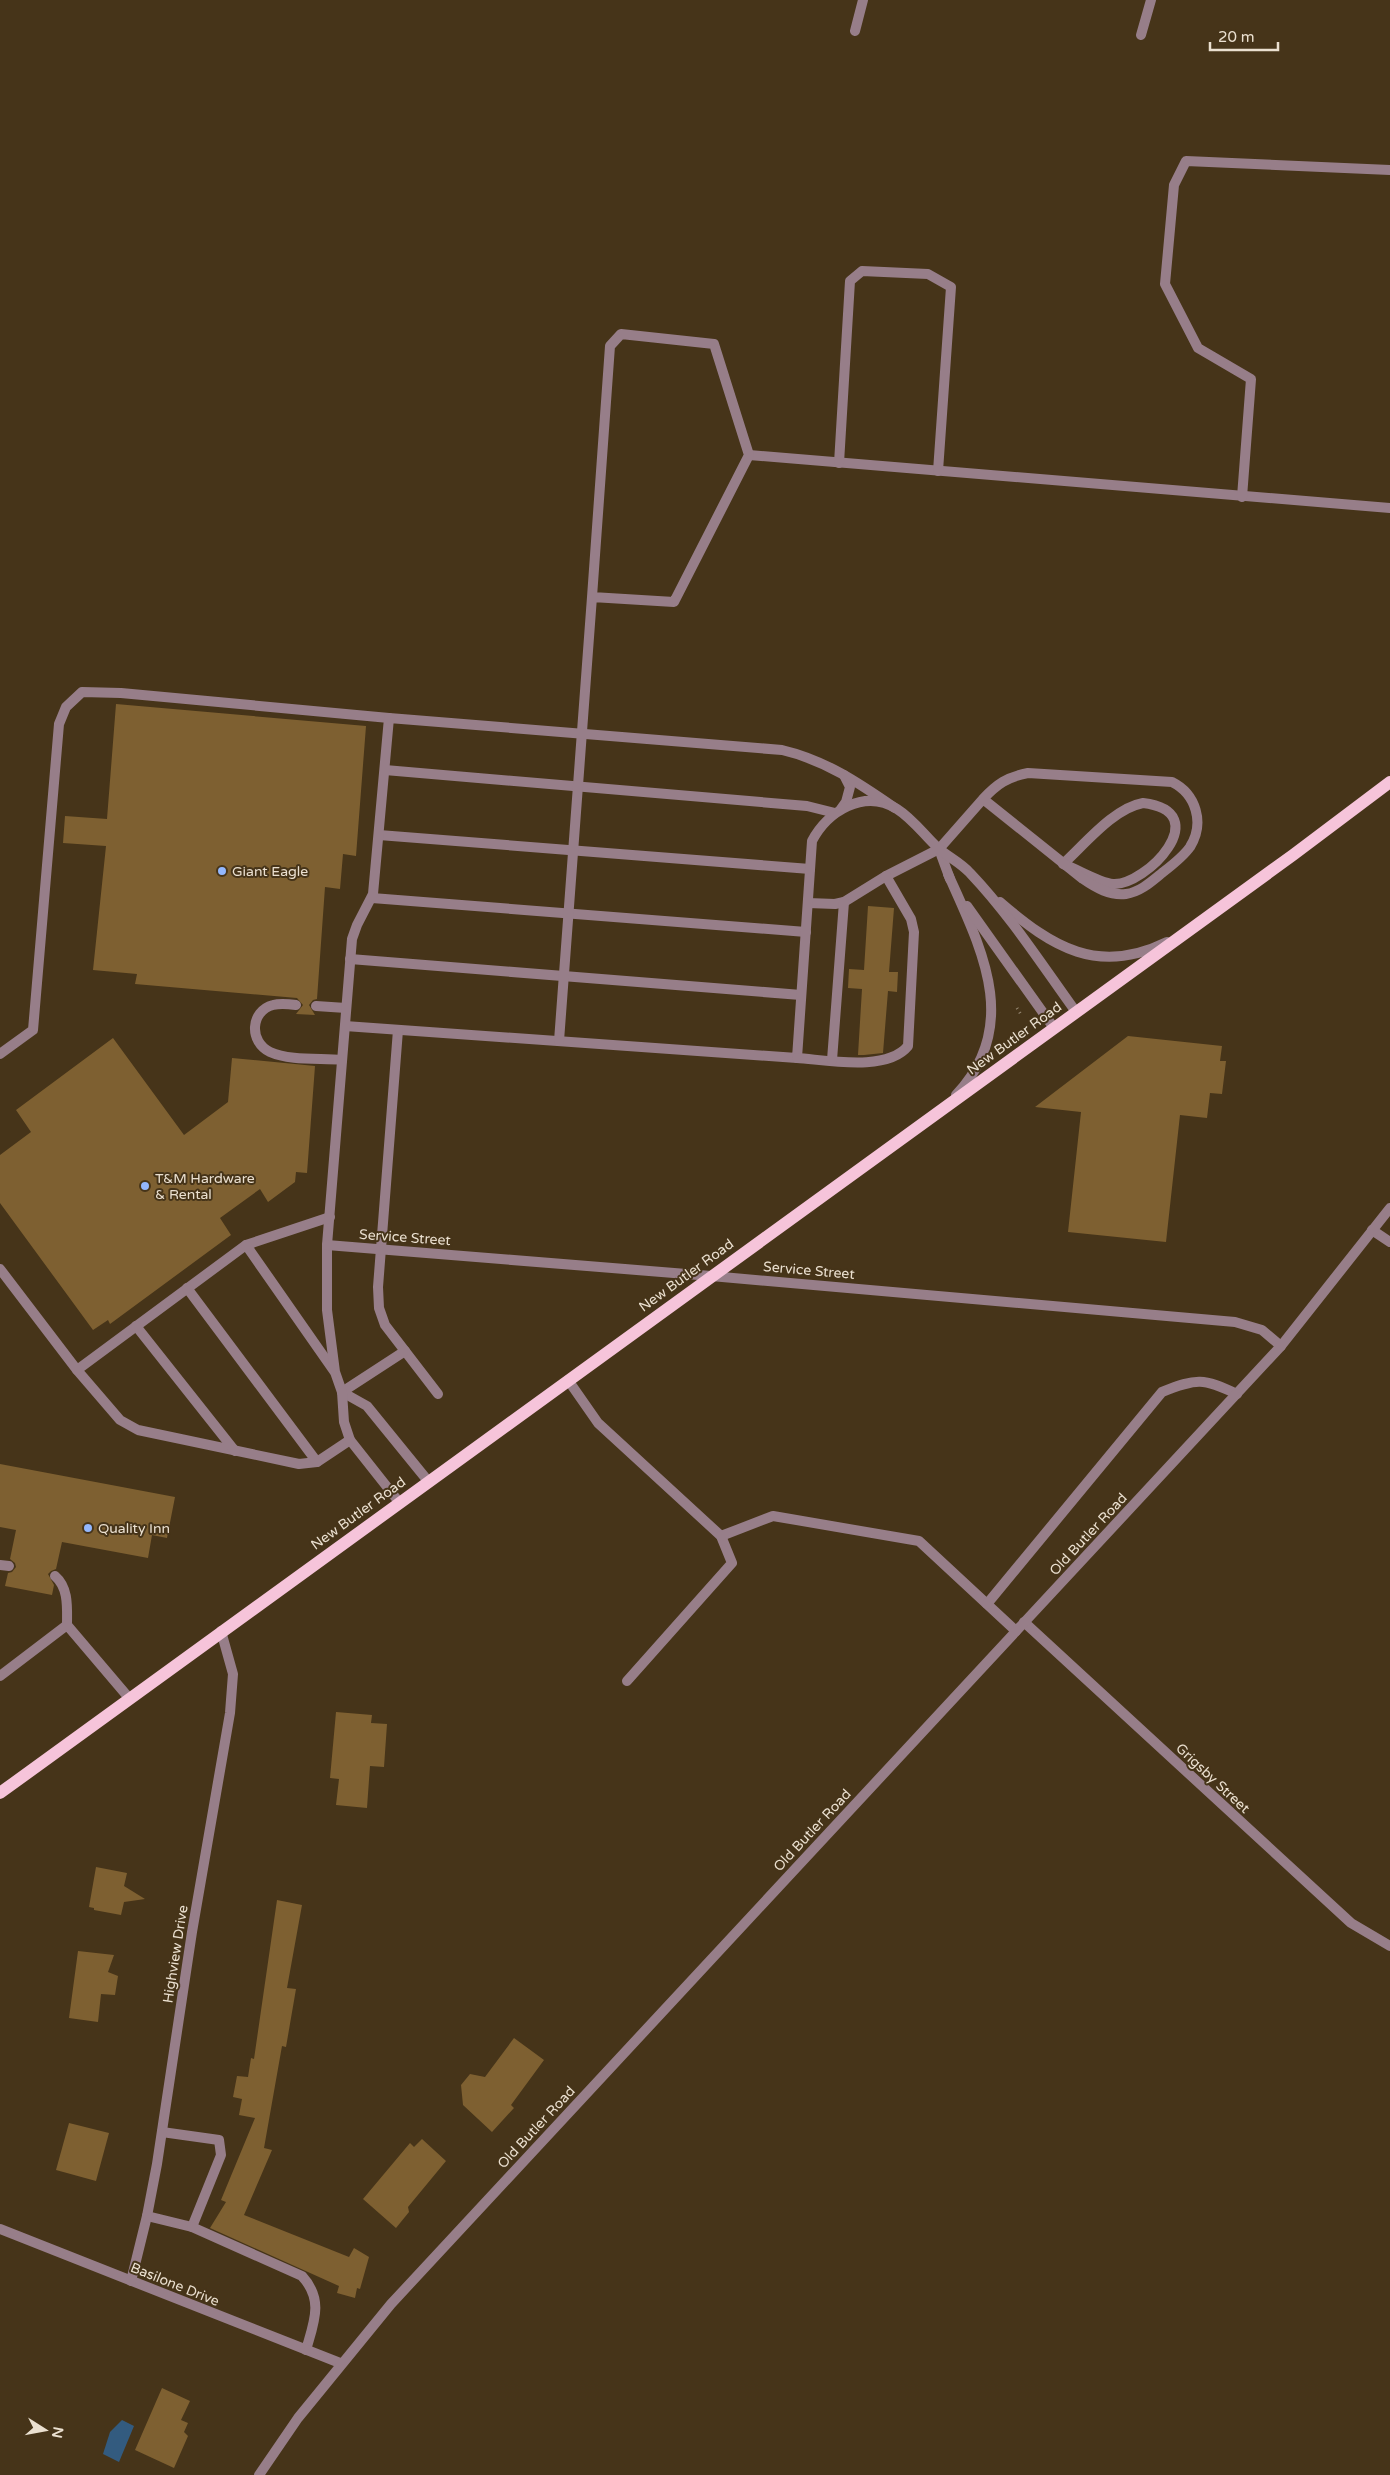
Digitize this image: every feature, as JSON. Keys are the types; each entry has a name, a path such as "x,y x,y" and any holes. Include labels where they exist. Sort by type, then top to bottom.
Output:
{"main road":[{"name":"New Butler Road","path":"0,1793 1188,931 1390,782"}],"street":[{"path":"855,31 864,0"},
{"path":"1141,35 1151,0"},
{"path":"1242,497 1251,379 1198,348 1165,284 1174,186 1186,160 1390,170"},
{"path":"839,463 850,281 862,271 928,274 951,288 938,471"},
{"path":"559,1041 610,346 621,334 714,344 749,455 674,602 592,597"},
{"path":"749,455 1390,508"},
{"path":"0,1054 33,1030 59,724 66,707 82,692 121,693 389,718 782,750 802,755 842,772 910,819 939,849 955,858 979,884 1076,1012"},
{"path":"389,718 372,898 357,925 350,959 327,1245 327,1310 335,1372 342,1392 344,1422 350,1440 399,1502"},
{"path":"384,770 808,806 838,811 864,801 895,808"},
{"path":"797,1058 812,841 820,826 846,802 850,787 842,772"},
{"path":"808,903 835,904 844,902 886,876 939,849 983,799 999,782 1012,776 1028,773 1172,782 1183,787 1192,798 1198,823 1190,848 1149,884 1133,892 1118,894 1097,889 983,799"},
{"path":"1154,804 1165,810 1173,818 1176,828 1173,842 1168,850 1143,872 1125,882 1114,884 1102,881 1063,864 1116,816 1132,805 1154,804"},
{"path":"379,835 810,869"},
{"path":"939,849 978,942 990,981 992,1014 988,1044 980,1063 968,1082 945,1106"},
{"path":"948,874 963,900 1054,1028"},
{"path":"345,1026 861,1062 892,1059 901,1054 908,1046 914,932 911,919 886,876"},
{"path":"979,884 1025,923 1052,942 1076,953 1098,956 1121,956 1160,945 1188,931"},
{"path":"372,898 806,932"},
{"path":"832,1060 844,902"},
{"path":"350,959 801,995"},
{"path":"296,1005 272,1005 263,1010 256,1018 254,1028 262,1047 282,1055 342,1060"},
{"path":"316,1006 346,1008"},
{"path":"398,1030 378,1287 379,1308 385,1325 438,1394"},
{"name":"Old Butler Road","path":"259,2475 298,2418 340,2364 407,2287 1281,1346 1390,1208"},
{"path":"77,1370 246,1244 330,1217"},
{"path":"1372,1230 1390,1242"},
{"path":"246,1244 335,1372"},
{"name":"Service Street","path":"327,1245 711,1276 1235,1322 1262,1330 1281,1346"},
{"path":"0,1269 77,1370 120,1420 138,1430 299,1464 318,1462 350,1440"},
{"path":"187,1288 318,1462"},
{"path":"136,1326 234,1451"},
{"path":"342,1392 404,1351"},
{"path":"568,1380 598,1423 721,1536 732,1563 627,1680"},
{"path":"987,1604 1162,1392 1186,1382 1211,1382 1237,1394"},
{"path":"342,1392 367,1406 428,1481"},
{"path":"721,1536 773,1516 918,1540 1016,1631"},
{"path":"55,1576 60,1580 67,1598 67,1625 129,1698"},
{"name":"Grigsby Street","path":"1024,1622 1351,1924 1390,1946"},
{"path":"0,1676 67,1625"},
{"name":"Highview Drive","path":"131,2281 147,2216 162,2132 234,1689 233,1674 221,1631"},
{"path":"162,2132 219,2140 221,2154 192,2227"},
{"path":"147,2216 192,2227 302,2276 312,2287 315,2304 315,2319 306,2350"},
{"name":"Basilone Drive","path":"0,2229 340,2364"}],"path":[{"path":"1016,1005 1022,1016"}],"water":[{"path":"122,2420 134,2426 119,2462 103,2454 110,2432"}],"building":[{"name":"Giant Eagle","path":"116,704 366,726 356,856 343,854 340,889 325,887 317,999 313,1000 309,1005 315,1015 296,1014 303,1005 297,998 135,984 137,974 93,970 106,846 63,843 65,816 107,819"},
{"path":"868,906 894,908 889,972 898,972 897,992 888,991 883,1053 858,1055 862,989 848,988 849,969 864,970"},
{"path":"1128,1036 1222,1046 1220,1061 1226,1061 1222,1094 1210,1093 1207,1118 1180,1115 1166,1242 1068,1232 1081,1112 1035,1107"},
{"name":"T&M Hardware & Rental","path":"113,1038 184,1135 228,1102 232,1058 315,1066 307,1173 296,1172 295,1182 268,1202 260,1189 220,1218 231,1235 110,1324 108,1320 93,1330 0,1203 0,1155 31,1132 16,1110"},
{"name":"Quality Inn","path":"0,1464 175,1497 167,1538 152,1535 148,1558 62,1542 56,1569 48,1574 54,1585 52,1595 5,1586 8,1573 12,1572 16,1567 15,1563 10,1559 16,1530 0,1527"},
{"path":"336,1712 372,1715 371,1723 387,1724 384,1767 370,1766 367,1808 336,1805 339,1779 330,1778"},
{"path":"96,1867 127,1873 124,1886 145,1899 124,1902 121,1915 94,1910 94,1908 89,1907"},
{"path":"277,1900 302,1905 287,1988 296,1989 286,2047 282,2046 264,2148 272,2150 244,2215 349,2257 354,2248 369,2257 360,2289 357,2288 355,2298 337,2293 339,2286 210,2228 226,2202 221,2200 255,2118 239,2115 242,2099 233,2097 237,2076 248,2077 251,2058 254,2059"},
{"path":"78,1951 114,1955 108,1972 118,1976 115,1995 101,1994 98,2022 69,2018"},
{"path":"514,2038 544,2060 511,2105 514,2108 492,2132 463,2105 461,2085 470,2074 485,2077"},
{"path":"69,2123 109,2133 96,2181 56,2170"},
{"path":"422,2139 446,2161 408,2207 409,2212 396,2228 363,2199 410,2143 414,2147"},
{"path":"162,2388 190,2401 181,2420 188,2423 184,2432 188,2436 174,2468 135,2450"}],"place":[{"name":"Giant Eagle","path":"222,871"},
{"name":"T&M Hardware & Rental","path":"145,1186"},
{"name":"Quality Inn","path":"88,1528"}]}
